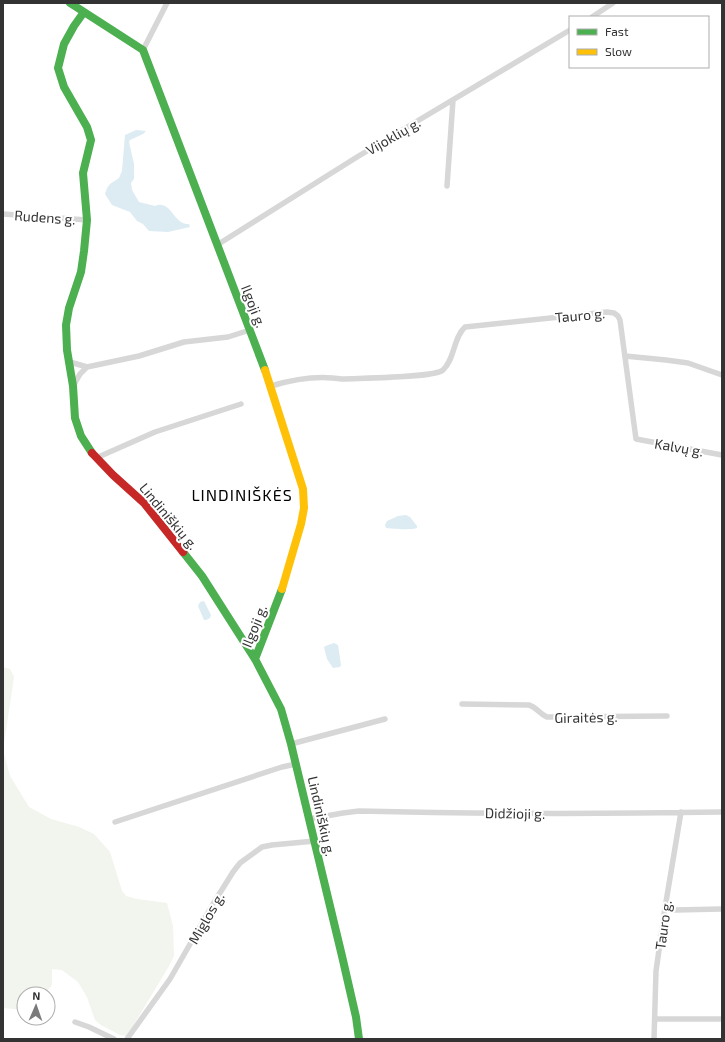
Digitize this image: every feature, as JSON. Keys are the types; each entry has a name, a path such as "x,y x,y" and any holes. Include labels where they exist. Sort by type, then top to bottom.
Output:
{"street":[{"path":"70,3 144,50 167,3"},
{"path":"594,16 613,3"},
{"name":"Lindiniškių g.","path":"84,12 64,44 58,68 64,87 90,134 91,145 83,172 87,220 81,272 69,308 66,325 67,350 73,386 73,406 79,431 96,458 138,496 202,576 255,659 281,709 296,764 356,1017 359,1039"},
{"name":"Vijoklių g.","path":"217,245 346,164 569,31"},
{"name":"Ilgoji g.","path":"144,50 271,386 303,489 304,508 301,524 280,597 255,659"},
{"path":"447,186 453,100"},
{"name":"Rudens g.","path":"3,214 87,220"},
{"name":"Tauro g.","path":"271,386 314,377 342,379 424,375 442,371 448,363 459,332 465,327 573,315 607,312 614,313 620,320 636,439"},
{"path":"70,362 87,367 131,358 184,342 228,337 250,330"},
{"path":"625,356 688,363 722,375"},
{"path":"73,386 80,374 87,367"},
{"path":"96,458 155,432 241,404"},
{"name":"Kalvų g.","path":"636,439 722,455"},
{"name":"Giraitės g.","path":"462,704 529,705 547,717 667,716"},
{"path":"291,744 384,719"},
{"path":"115,822 282,767 296,764"},
{"name":"Didžioji g.","path":"309,819 343,813 359,812 517,814 722,812"},
{"name":"Tauro g.","path":"654,1039 656,971 681,812"},
{"name":"Miglos g.","path":"127,1039 170,979 217,898 240,863 262,847 314,841"},
{"path":"665,908 674,910 722,909"},
{"path":"655,1019 722,1019"},
{"path":"75,1022 114,1039"}],"shaded area":[{"path":"136,130 146,131 129,142 134,164 134,179 131,183 132,190 139,202 155,206 164,206 176,218 184,224 189,224 190,227 168,232 149,231 143,224 137,221 130,212 112,205 105,194 107,188 119,178 122,171 125,135"},
{"path":"406,515 410,517 417,528 386,528 385,525 387,521 398,516"},
{"path":"204,601 211,615 210,618 206,620 204,620 198,606 200,602"},
{"path":"334,643 338,645 341,665 340,667 333,668 327,659 324,647"},
{"path":"3,667 10,669 14,677 3,750"},
{"path":"3,750 10,776 29,807 51,819 79,827 94,834 110,852 122,891 126,896 167,903 173,926 174,956 127,1036 120,1035 101,1025 95,1020 87,997 78,982 62,970 52,969 51,986 16,986 16,1009 3,1008"}],"traffic: fast":[{"path":"70,3 143,50 265,370"},
{"path":"84,12 64,44 58,68 64,87 87,127 91,140 83,173 87,220 84,251 81,272 69,308 66,325 67,350 73,386 75,418 81,436 92,453"},
{"path":"183,552 202,576 255,659 281,709 291,744 342,956 356,1017 359,1039"},
{"path":"255,659 282,589"}],"traffic: slow":[{"path":"265,370 303,489 304,508 301,524 282,589"}],"traffic: jam":[{"path":"92,453 113,475 144,503 183,552"}],"district":[{"name":"LINDINIŠKĖS","path":"242,494"}]}
